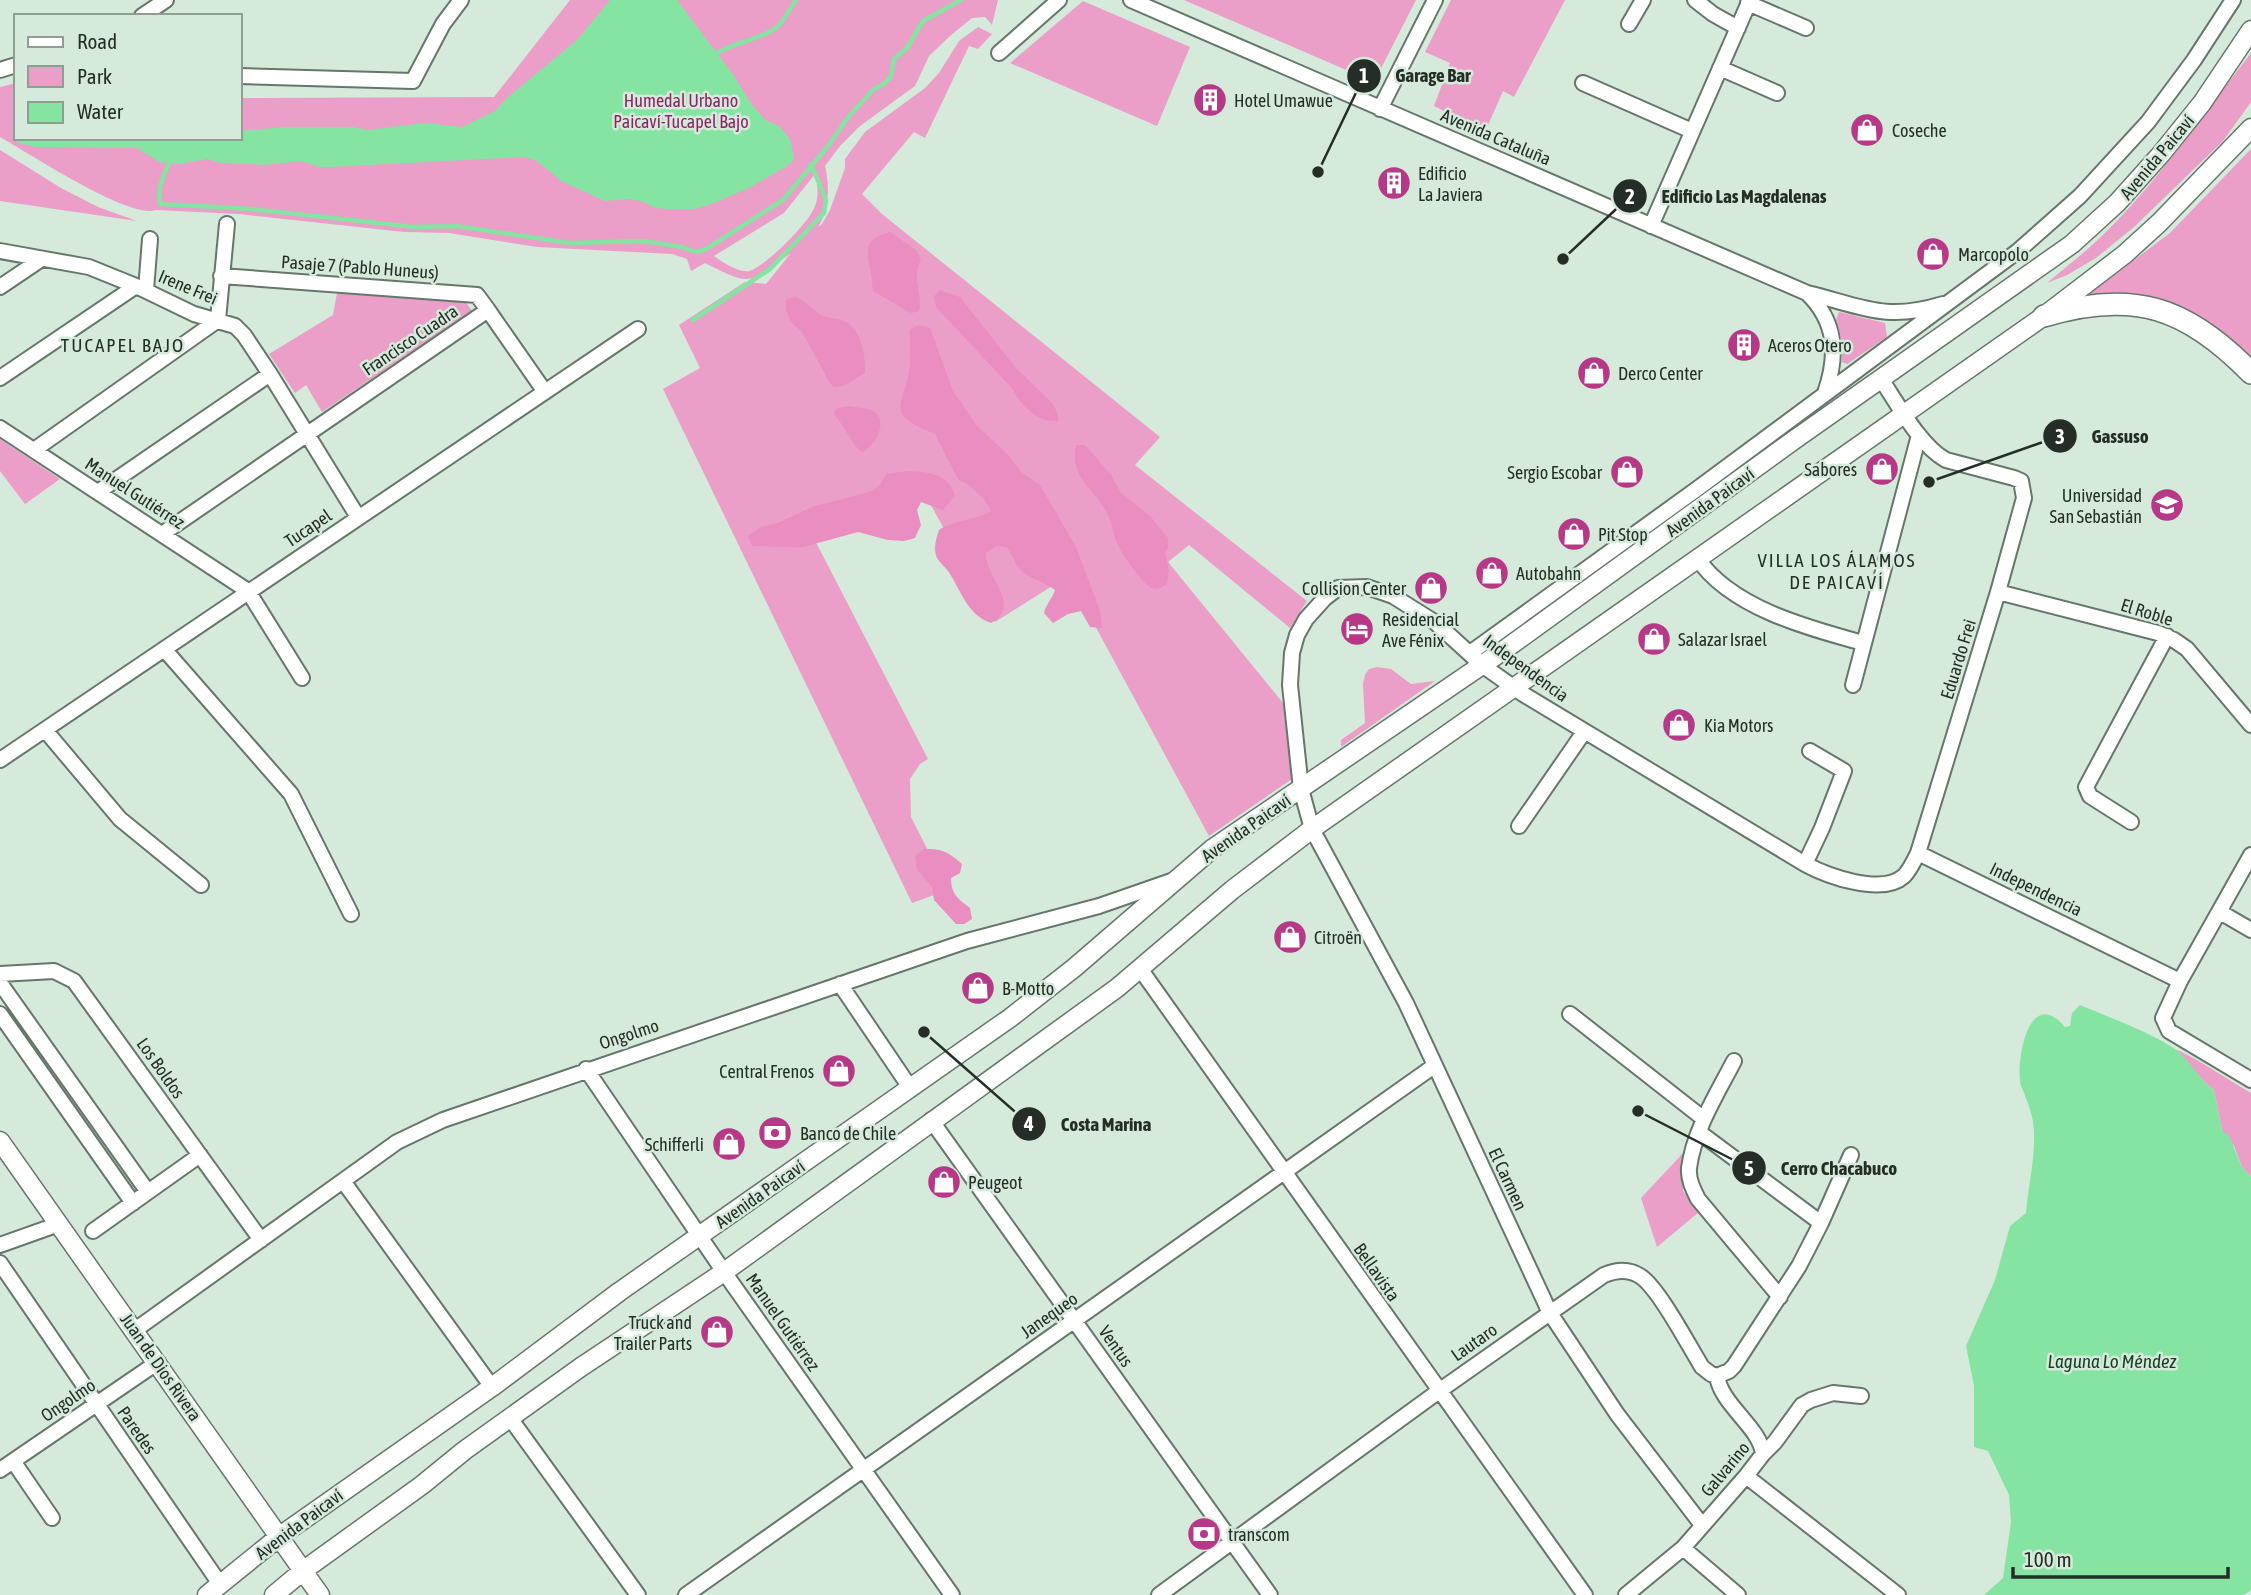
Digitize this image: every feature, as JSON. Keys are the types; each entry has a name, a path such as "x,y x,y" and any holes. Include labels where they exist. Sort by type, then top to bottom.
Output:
{"highway":[{"path":"2044,316 2100,304 2150,307 2178,316 2207,332 2251,373"}],"main road":[{"name":"Avenida Paicaví","path":"214,1589 280,1535 492,1387 619,1292 911,1089 1054,985 1227,839 1301,789 1476,659 2052,260 2110,210 2140,179 2182,129 2251,30"},
{"path":"274,1595 510,1418 581,1367 724,1272 1140,970 1232,890 1312,829 2044,316 2125,254 2160,223 2251,128"},
{"name":"Juan de Dios Rivera","path":"0,1141 320,1595"}],"street":[{"path":"145,9 166,0"},
{"path":"242,76 413,81 438,32 461,0"},
{"path":"999,53 1059,0"},
{"name":"Avenida Cataluña","path":"1131,0 1807,293 1873,311 1895,313 1931,308 1954,300"},
{"path":"1380,109 1435,0"},
{"path":"1629,24 1643,0"},
{"path":"1695,0 1719,18 1738,27"},
{"name":"Avenida Paicaví","path":"1476,659 1825,393 1954,300 2039,233 2109,166 2172,91 2233,0"},
{"path":"1651,226 1749,2 1806,28"},
{"path":"1720,68 1777,93"},
{"path":"1583,83 1692,131"},
{"path":"34,450 218,320 227,224"},
{"path":"0,378 141,288 150,240"},
{"name":"Irene Frei","path":"0,250 40,260 89,267 194,314 239,329 270,374 358,517"},
{"path":"0,287 40,260"},
{"name":"Pasaje 7 (Pablo Huneus)","path":"221,276 477,295 488,310"},
{"path":"1807,293 1826,317 1833,340 1834,357 1825,393"},
{"path":"488,310 545,392"},
{"name":"Francisco Cuadra","path":"162,534 488,310"},
{"name":"Tucapel","path":"0,760 638,329"},
{"path":"98,492 270,374"},
{"path":"1853,685 1920,435 1881,379"},
{"name":"Manuel Gutiérrez","path":"0,428 248,591"},
{"name":"Eduardo Frei","path":"1918,853 2024,498 2023,484 2014,478 1946,460 1933,451 1920,435"},
{"path":"1698,558 1704,568 1724,587 1785,620 1864,643"},
{"name":"Independencia","path":"1312,829 1301,789 1290,685 1292,653 1297,635 1306,619 1334,590 1341,587 1367,587 1387,593 1436,623 1514,688 1805,864 1846,880 1889,884 1905,876 1918,853 2180,981"},
{"path":"248,591 302,678"},
{"name":"El Roble","path":"1998,592 2167,636 2187,649 2251,725"},
{"path":"2131,822 2090,796 2086,791 2087,783 2167,636"},
{"path":"164,649 291,794 351,914"},
{"path":"45,730 120,819 201,885"},
{"path":"1519,826 1584,732"},
{"path":"1805,864 1844,771 1810,751"},
{"name":"El Carmen","path":"1312,829 1406,1003 1550,1314 1617,1414 1702,1525"},
{"path":"2251,855 2164,1013 2166,1028 2251,1080"},
{"name":"Ongolmo","path":"135,1330 397,1142 423,1128 586,1069 985,935 1140,893 1184,874"},
{"path":"2220,912 2251,930"},
{"name":"Bellavista","path":"1140,970 1585,1595"},
{"name":"Los Boldos","path":"0,974 54,971 74,981 261,1240"},
{"path":"0,983 149,1192"},
{"path":"840,984 911,1089"},
{"path":"0,1014 133,1203"},
{"path":"1570,1014 1821,1223"},
{"path":"1734,1061 1702,1126 1689,1169 1691,1184 1698,1199 1780,1297"},
{"name":"Janequeo","path":"687,1595 1434,1066"},
{"name":"Manuel Gutiérrez","path":"586,1069 724,1272 952,1595"},
{"name":"Ventus","path":"931,1120 1270,1595"},
{"path":"93,1231 200,1155"},
{"path":"1717,1376 1734,1366 1780,1297 1821,1223 1851,1155"},
{"path":"343,1181 492,1387"},
{"path":"0,1245 59,1224"},
{"name":"Paredes","path":"0,1263 96,1405 214,1589"},
{"name":"Lautaro","path":"1159,1595 1439,1391 1604,1275 1620,1270 1635,1273 1651,1287 1702,1367 1717,1376 1722,1392 1760,1443 1763,1454"},
{"name":"Ongolmo","path":"0,1470 158,1362"},
{"name":"Galvarino","path":"1626,1595 1683,1548 1775,1442 1802,1405 1811,1399 1833,1393 1861,1396"},
{"path":"510,1418 638,1595"},
{"path":"13,1461 52,1518"},
{"path":"1746,1476 1898,1595"},
{"path":"1683,1548 1738,1595"}],"green space":[{"name":"Humedal Urbano Paicaví-Tucapel Bajo","path":"570,0 998,0 992,25 985,17 972,18 929,56 915,86 860,126 840,146 825,166 828,198 818,227 830,210 845,168 845,159 865,132 925,88 939,73 959,41 978,27 992,34 978,49 969,46 925,138 914,132 862,194 882,214 1160,437 1135,465 1307,601 1290,628 1189,545 1168,562 1283,703 1292,779 1209,836 1068,576 995,622 926,496 808,527 928,759 920,764 910,779 911,817 948,890 912,903 663,389 700,368 679,325 745,282 766,284 791,253 758,276 743,279 705,263 691,271 687,259 672,254 537,247 449,233 404,232 238,214 143,210 102,195 0,137 0,87 14,84 14,140 242,140 242,98 494,97","holes":["815,174 818,190 815,206 796,233 756,268 749,271 740,270 714,256 784,213"]},
{"path":"1184,0 1416,0 1374,82"},
{"path":"1451,0 1565,0 1514,97 1503,91 1485,132 1434,106 1450,63 1425,52"},
{"path":"1083,1 1190,47 1157,126 1010,63"},
{"path":"2251,53 2251,102 2223,141 2134,227 2096,258 2047,283 2089,248 2134,203"},
{"path":"2251,149 2251,358 2209,328 2085,297 2170,233"},
{"path":"0,150 61,188 98,207 137,221 0,201"},
{"path":"337,293 465,301 472,311 322,412 306,385 295,393 269,354 333,315"},
{"path":"1839,312 1885,323 1887,337 1847,364 1842,362 1842,341 1836,320"},
{"path":"0,439 60,479 25,504 0,471"},
{"path":"1369,669 1391,669 1411,684 1435,681 1341,747 1341,740 1365,723 1363,684"},
{"path":"2175,1049 2251,1093 2251,1177 2242,1167 2234,1146 2222,1130 2214,1090"},
{"path":"1685,1151 1683,1191 1699,1212 1657,1247 1641,1198"}],"shaded area":[{"path":"890,232 916,250 921,259 917,273 919,311 911,313 873,291 869,247 875,238"},
{"path":"939,290 960,297 1015,367 1053,404 1058,421 1036,416 1024,406 1011,387 936,307 934,297"},
{"path":"796,297 822,316 843,320 851,326 862,344 865,373 843,386 834,387 830,383 802,332 791,322 786,310 786,299"},
{"path":"918,325 930,328 953,391 977,426 1007,454 1021,472 1040,485 1076,547 1100,611 1102,628 1090,627 1081,611 1068,614 1053,623 1044,613 1055,590 1023,572 1007,547 997,546 986,553 987,562 1000,590 1004,608 1000,616 991,623 970,608 937,558 935,548 939,530 991,511 984,499 958,479 935,434 907,420 902,413 900,406 910,364 910,330"},
{"path":"848,406 871,410 880,420 876,438 862,452 834,415 836,409"},
{"path":"1076,445 1085,445 1111,475 1121,493 1150,516 1168,538 1165,553 1169,570 1167,584 1152,588 1127,559 1116,541 1111,521 1103,506 1080,475 1076,466"},
{"path":"907,471 929,473 942,478 955,495 943,510 921,502 917,510 921,525 915,538 904,541 888,540 858,532 803,547 752,546 748,536 761,527 778,523 812,507 873,491 886,474"},
{"path":"925,849 945,852 962,864 960,873 951,878 956,896 970,908 972,919 964,924 956,924 934,900 932,887 917,870 915,856"}],"water":[{"path":"610,0 677,0 734,76 750,102 765,120 779,126 790,139 794,159 749,188 714,203 695,209 668,209 655,208 630,199 605,201 561,181 537,161 524,157 330,167 319,167 301,161 265,165 221,163 207,159 179,164 159,162 137,148 36,147 18,143 17,140 242,140 242,131 286,127 353,127 368,130 424,123 462,127 495,111 578,39"},
{"name":"Laguna Lo Méndez","path":"2080,1005 2156,1038 2182,1055 2214,1090 2222,1130 2229,1136 2242,1167 2251,1177 2251,1590 2244,1595 1984,1595 2003,1578 2011,1522 2009,1495 1988,1451 1974,1447 1974,1386 1966,1346 1995,1280 2010,1226 2026,1213 2034,1133 2031,1114 2020,1083 2020,1070 2028,1029 2035,1019 2043,1014 2053,1016 2065,1027 2070,1026 2072,1013"}],"waterway":[{"path":"714,55 776,28 796,0"},
{"path":"171,160 160,187 160,204 252,209 414,227 456,226 570,243 643,241 696,252 706,249 783,200 849,116 874,89 884,84 891,76 894,59 907,48 923,21 961,0"},
{"path":"693,320 770,269 824,213 826,200 811,164"}],"place":[{"name":"Hotel Umawue","path":"1210,100"},
{"name":"Coseche","path":"1867,130"},
{"name":"Garage Bar","path":"1318,172"},
{"name":"Edificio La Javiera","path":"1394,183"},
{"name":"Marcopolo","path":"1933,254"},
{"name":"Edificio Las Magdalenas","path":"1563,259"},
{"name":"Aceros Otero","path":"1744,345"},
{"name":"Derco Center","path":"1594,373"},
{"name":"Sabores","path":"1882,469"},
{"name":"Sergio Escobar","path":"1627,472"},
{"name":"Gassuso","path":"1929,482"},
{"name":"Universidad San Sebastián","path":"2167,505"},
{"name":"Pit Stop","path":"1574,534"},
{"name":"Autobahn","path":"1492,573"},
{"name":"Collision Center","path":"1431,588"},
{"name":"Residencial Ave Fénix","path":"1357,629"},
{"name":"Salazar Israel","path":"1654,639"},
{"name":"Kia Motors","path":"1679,725"},
{"name":"Citroën","path":"1290,937"},
{"name":"B-Motto","path":"978,988"},
{"name":"Costa Marina","path":"924,1032"},
{"name":"Central Frenos","path":"839,1071"},
{"name":"Cerro Chacabuco","path":"1638,1111"},
{"name":"Banco de Chile","path":"775,1133"},
{"name":"Schifferli","path":"729,1144"},
{"name":"Peugeot","path":"944,1182"},
{"name":"Truck and Trailer Parts","path":"717,1332"},
{"name":"transcom","path":"1204,1534"}],"district":[{"name":"TUCAPEL BAJO","path":"123,345"},
{"name":"VILLA LOS ÁLAMOS DE PAICAVÍ","path":"1837,571"}]}
